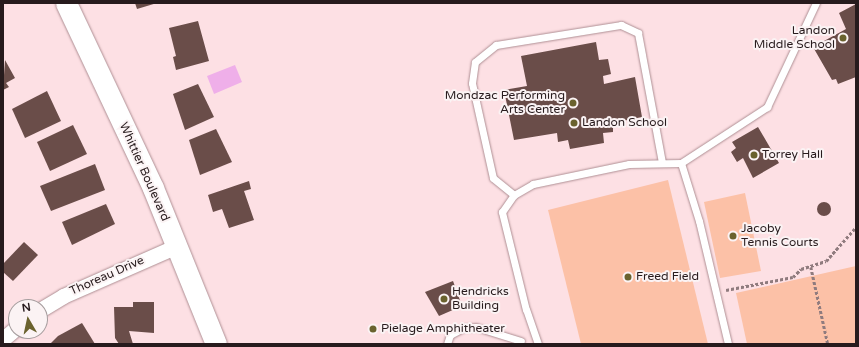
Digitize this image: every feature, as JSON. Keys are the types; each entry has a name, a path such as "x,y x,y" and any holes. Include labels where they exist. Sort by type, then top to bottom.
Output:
{"street":[{"name":"Whittier Boulevard","path":"66,3 177,246 216,344"},
{"name":"Thoreau Drive","path":"48,305 63,296 177,246"}],"lane":[{"path":"538,344 534,336 502,212 514,196 533,184 629,164 662,162 681,163 767,106 816,3"},
{"path":"514,196 493,178 472,83 475,62 496,45 621,25 638,33 662,162"},
{"path":"681,163 700,221 728,344"},
{"path":"446,344 450,335 470,327 519,343 534,336"}],"path":[{"path":"725,290 793,277 801,269 826,261 856,227"},
{"path":"811,267 828,344"}],"shaded area":[{"path":"235,65 242,82 214,94 207,76"},
{"name":"Freed Field","path":"668,180 708,344 581,344 548,210"},
{"name":"Jacoby Tennis Courts","path":"745,193 761,271 720,278 704,202"},
{"name":"Jacoby Tennis Courts","path":"856,266 856,344 747,344 736,293"}],"building":[{"path":"135,3 157,3 137,9"},
{"name":"Landon Middle School","path":"856,4 856,77 838,84 836,79 832,80 813,47 846,29 839,13"},
{"path":"198,21 209,61 176,70 173,57 176,56 169,28"},
{"name":"Mondzac Performing Arts Center","path":"596,42 599,60 608,59 611,74 603,76 604,84 635,77 642,117 613,123 613,132 603,133 604,143 570,149 568,140 558,142 557,133 514,140 504,90 527,86 521,56"},
{"path":"5,60 15,78 6,83 9,87 3,90"},
{"path":"198,84 214,117 185,130 173,94"},
{"path":"47,91 61,121 25,138 12,109"},
{"path":"73,125 87,154 50,171 37,142"},
{"name":"Torrey Hall","path":"758,127 779,163 753,178 743,158 737,162 731,152 736,148 732,142"},
{"path":"216,129 232,162 200,175 189,140"},
{"path":"95,164 105,190 51,211 40,186"},
{"path":"249,181 251,189 244,191 254,220 229,228 222,209 213,212 208,195"},
{"path":"824,202 829,204 831,209 829,214 824,216 819,214 817,209 819,204"},
{"path":"106,204 115,224 72,245 62,222"},
{"path":"24,242 38,255 13,281 3,272 3,264"},
{"name":"Hendricks Building","path":"453,281 462,306 439,316 425,292"},
{"path":"133,302 154,302 154,333 129,331 133,344 119,344 115,338 114,307 133,307"},
{"path":"82,323 95,344 50,344 58,336"}],"place":[{"name":"Landon Middle School","path":"843,38"},
{"name":"Mondzac Performing Arts Center","path":"573,103"},
{"name":"Landon School","path":"574,123"},
{"name":"Torrey Hall","path":"754,155"},
{"name":"Jacoby Tennis Courts","path":"733,236"},
{"name":"Freed Field","path":"628,277"},
{"name":"Hendricks Building","path":"444,299"},
{"name":"Pielage Amphitheater","path":"373,329"}]}
